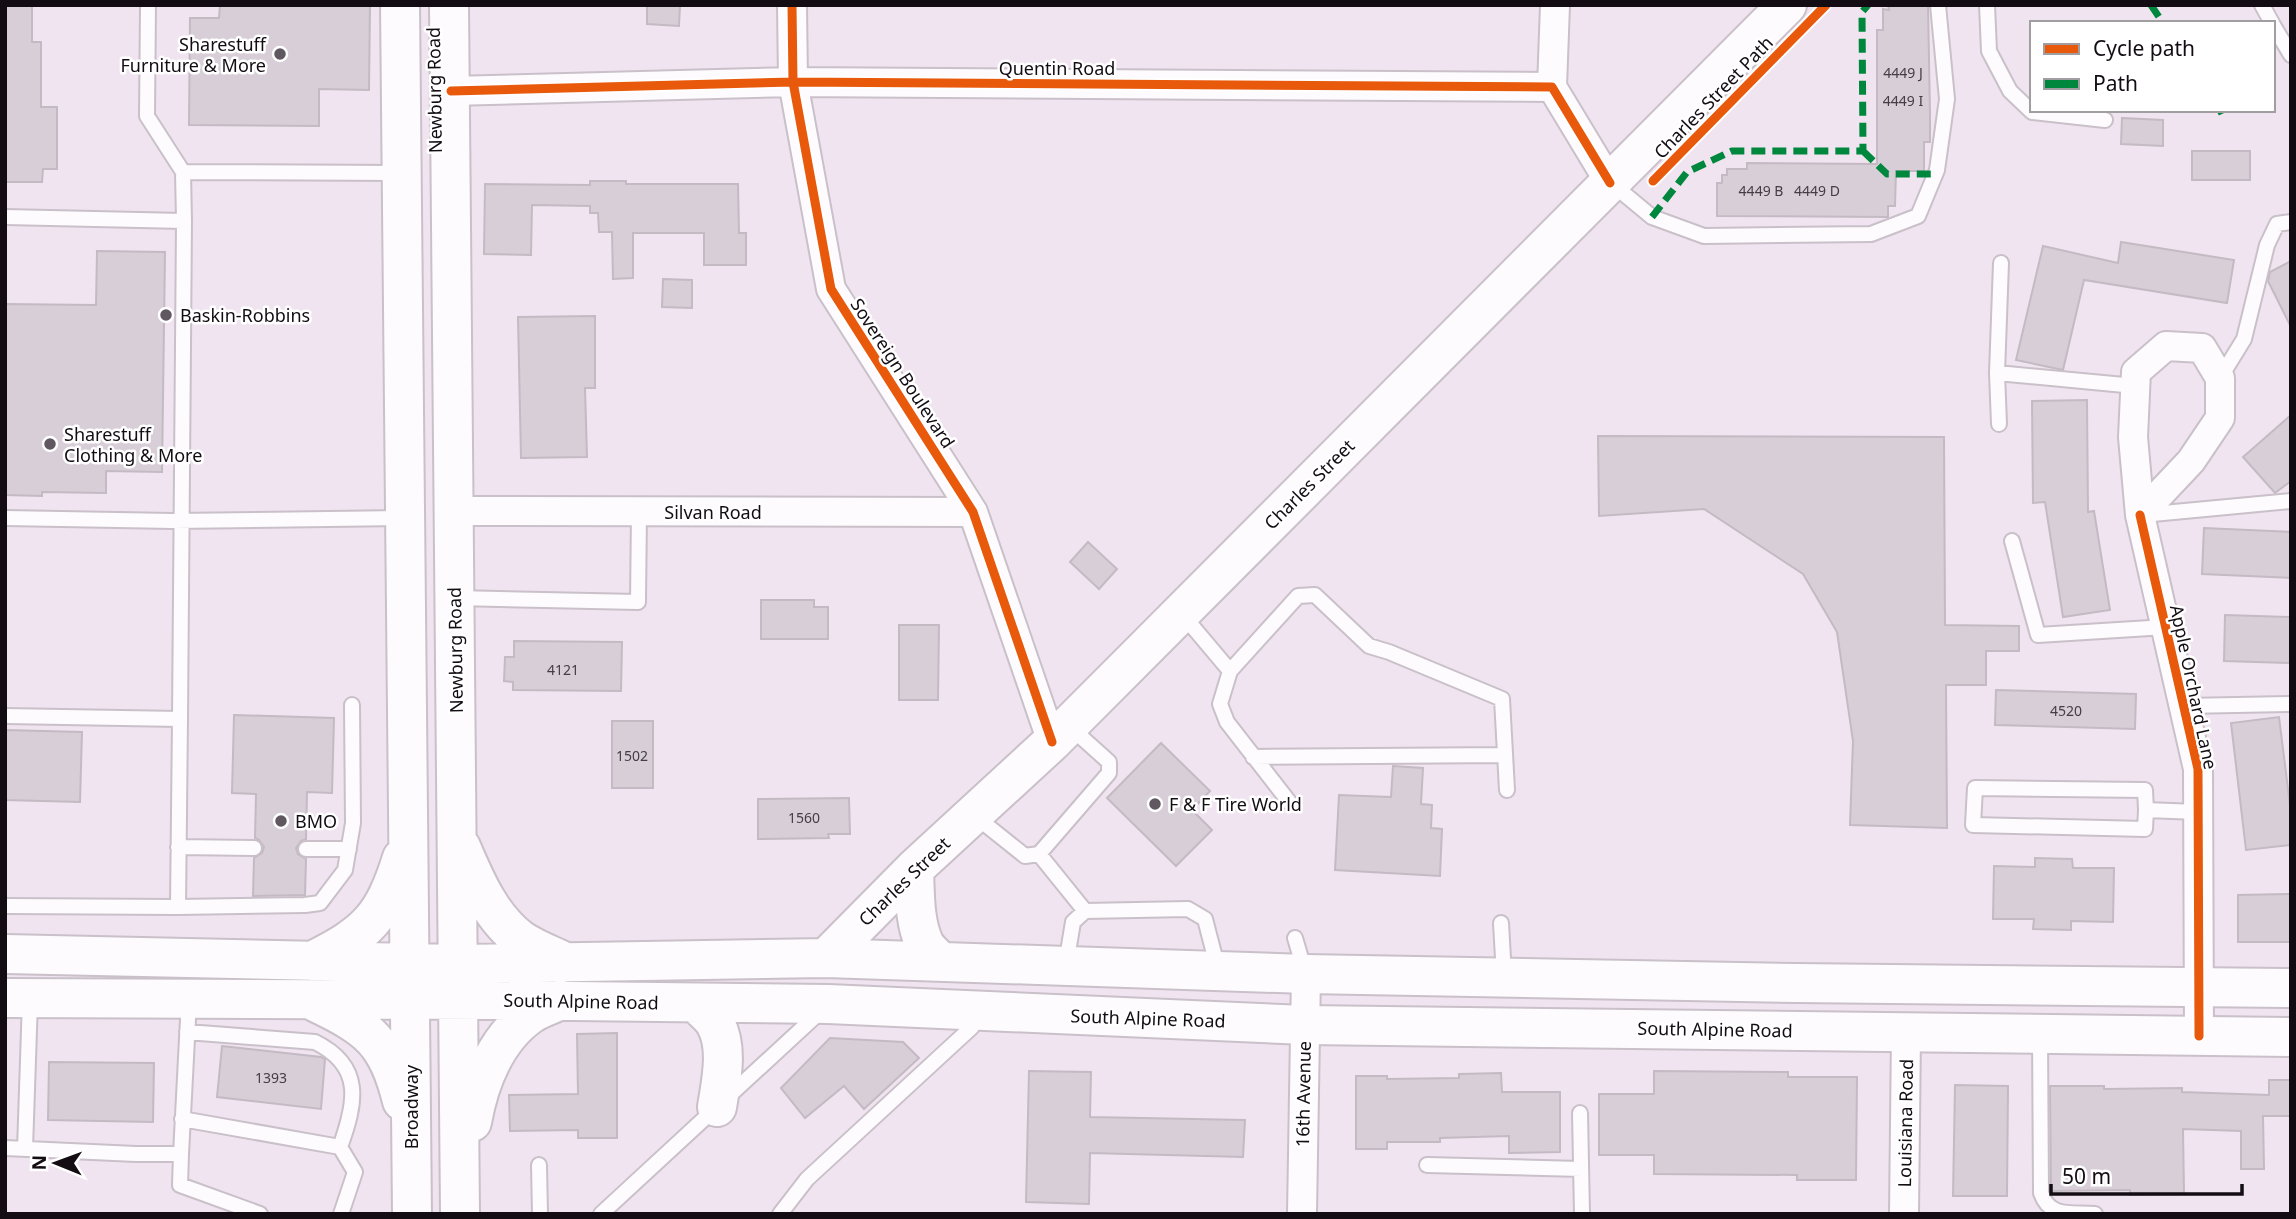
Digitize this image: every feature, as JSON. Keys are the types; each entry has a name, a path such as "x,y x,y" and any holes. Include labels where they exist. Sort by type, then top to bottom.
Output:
{"main road":[{"name":"Newburg Road","path":"400,5 411,981"},
{"name":"Newburg Road","path":"449,5 458,982"},
{"name":"Charles Street","path":"826,958 914,869 1060,734 1787,5"},
{"path":"402,173 451,174"},
{"path":"456,834 472,873 494,913 521,939 562,961"},
{"path":"310,961 345,945 369,926 389,897 410,836"},
{"path":"914,869 920,930 926,947 941,961"},
{"name":"South Alpine Road","path":"5,954 310,961 411,981 458,982 561,1000 828,1004 1305,1025 2291,1037"},
{"name":"South Alpine Road","path":"458,982 562,961 826,958 1218,970 1300,956 1504,977 2291,988"},
{"name":"South Alpine Road","path":"18,998 188,1016 310,999 411,981"},
{"name":"Broadway","path":"411,981 412,1214"},
{"path":"458,982 460,1202"},
{"path":"1796,983 1797,1031"},
{"path":"310,999 352,1019 380,1045 396,1076 412,1131"},
{"path":"460,1202 474,1112 487,1070 504,1039 531,1014 561,1000"},
{"path":"696,1003 715,1023 722,1042 722,1074 717,1107"}],"street":[{"name":"Sovereign Boulevard","path":"792,5 793,82 831,289 973,512 1060,734"},
{"path":"1555,5 1552,87 1610,183"},
{"name":"Quentin Road","path":"451,91 793,82 1552,87"},
{"name":"Apple Orchard Lane","path":"2199,1036 2198,769 2140,515 2133,437 2136,372 2166,346 2202,348 2220,378"},
{"path":"2140,515 2191,461 2220,418 2220,378"},
{"name":"Silvan Road","path":"454,511 973,512"},
{"name":"16th Avenue","path":"1300,956 1305,1025 1301,1214"},
{"name":"Louisiana Road","path":"1904,1214 1906,1032"}],"lane":[{"path":"148,5 147,117 183,172 183,521 178,907"},
{"path":"1610,183 1652,217 1704,236 1871,234 1918,216 1937,170 1947,100 1938,5"},
{"path":"1987,5 1989,51 2010,92 2030,110"},
{"path":"2262,5 2271,21"},
{"path":"2275,27 2291,55"},
{"path":"2032,112 2105,120"},
{"path":"183,172 402,173"},
{"path":"5,217 184,220"},
{"path":"2220,378 2244,340 2267,245 2277,224 2291,222"},
{"path":"1999,424 1997,373 2001,263"},
{"path":"1997,373 2135,386"},
{"path":"2140,515 2291,501"},
{"path":"454,598 638,602 639,512"},
{"path":"5,519 183,521 406,518"},
{"path":"2012,541 2038,635 2166,626"},
{"path":"1290,803 1227,722 1220,704 1230,671 1298,596 1315,595 1369,646 1502,699 1507,790"},
{"path":"1181,613 1230,671"},
{"path":"2184,706 2291,704"},
{"path":"5,906 178,907 320,903 345,870 349,849 353,823 352,705"},
{"path":"5,716 180,719"},
{"path":"973,815 1025,856 1039,854 1109,773 1109,762 1060,734"},
{"path":"1253,757 1505,755"},
{"path":"1975,788 2145,790 2146,810 2145,829 1973,825 1975,788"},
{"path":"2146,810 2198,812"},
{"path":"178,847 254,848"},
{"path":"306,849 349,849"},
{"path":"1039,854 1084,911"},
{"path":"1066,965 1073,922 1084,911 1188,909 1205,919 1218,970"},
{"path":"1501,923 1504,977"},
{"path":"18,998 25,1149"},
{"path":"601,1214 828,1004"},
{"path":"261,1214 180,1185 188,1016 314,1042 333,1051 348,1071 353,1095 348,1126 340,1147"},
{"path":"780,1214 807,1179 972,1027"},
{"path":"2040,1034 2042,1193 2045,1205 2055,1211 2095,1214"},
{"path":"1580,1112 1582,1214"},
{"path":"183,1119 340,1147 355,1172 341,1214"},
{"path":"5,1148 181,1154"},
{"path":"539,1165 540,1214"},
{"path":"1427,1166 1581,1169"}],"building":[{"path":"5,5 32,5 32,42 41,42 41,107 57,107 57,169 43,169 42,182 5,182"},
{"name":"Sharestuff Furniture & More","path":"220,5 370,5 369,90 319,89 319,126 189,125 190,18 219,18"},
{"path":"647,5 680,5 679,26 647,24"},
{"path":"1888,5 1928,5 1930,142 1924,142 1924,171 1896,171 1895,206 1888,206 1888,217 1717,216 1717,183 1722,183 1722,175 1727,175 1727,169 1747,169 1747,163 1877,164 1877,30 1883,30 1883,9 1889,10"},
{"path":"2122,118 2163,120 2163,146 2121,144"},
{"path":"2192,151 2250,151 2250,180 2192,180"},
{"path":"590,181 626,181 626,184 738,184 739,233 746,233 746,265 704,265 704,233 633,233 633,278 613,279 612,232 599,232 598,213 590,213 590,206 532,205 531,255 484,254 485,184 590,185"},
{"path":"2121,242 2234,260 2227,303 2084,280 2063,370 2016,360 2043,246 2118,263"},
{"path":"97,251 165,252 162,472 106,471 106,493 42,492 42,496 5,495 5,304 96,305"},
{"path":"2291,261 2291,327 2268,281 2270,272"},
{"path":"663,279 692,280 692,308 662,307"},
{"path":"595,316 595,388 585,388 587,457 521,458 518,317"},
{"path":"2087,400 2088,512 2094,511 2110,610 2063,617 2045,502 2033,503 2032,401"},
{"path":"2291,415 2291,481 2275,493 2243,457"},
{"path":"1598,436 1944,437 1945,625 2019,626 2019,651 1986,651 1986,685 1946,685 1947,828 1850,825 1853,741 1837,632 1803,574 1704,509 1599,516"},
{"path":"2204,528 2291,532 2291,578 2202,574"},
{"path":"1088,542 1117,569 1099,589 1070,562"},
{"path":"761,600 814,600 814,607 828,607 828,639 761,639"},
{"path":"2225,615 2291,617 2291,663 2224,661"},
{"path":"899,625 939,625 938,700 899,700"},
{"path":"514,641 622,642 621,691 513,690 513,682 504,681 505,657 514,657"},
{"path":"1996,690 2136,694 2135,729 1995,725"},
{"name":"BMO","path":"234,715 334,718 332,793 307,792 306,839 296,848 298,854 306,859 305,895 253,896 254,858 262,853 264,847 255,838 256,794 232,793"},
{"path":"2279,717 2291,813 2291,845 2246,850 2231,723"},
{"path":"612,721 653,721 653,788 612,788"},
{"path":"5,730 82,732 80,802 5,800"},
{"name":"F & F Tire World","path":"1161,743 1210,791 1192,810 1212,830 1176,866 1107,798"},
{"path":"1393,766 1423,768 1421,804 1432,805 1431,828 1442,829 1440,876 1335,870 1339,795 1391,797"},
{"path":"849,798 850,834 828,834 829,838 758,839 758,799"},
{"path":"2035,858 2072,859 2073,868 2114,868 2113,922 2071,921 2071,930 2033,929 2034,919 1993,919 1994,866 2035,867"},
{"path":"2291,894 2291,942 2238,942 2238,895"},
{"path":"617,1033 617,1138 578,1138 578,1130 510,1131 509,1095 578,1094 577,1034"},
{"path":"830,1038 903,1042 919,1058 864,1109 844,1086 805,1118 781,1088"},
{"path":"222,1046 325,1059 321,1109 217,1097"},
{"path":"49,1062 154,1063 153,1122 48,1120"},
{"path":"1029,1071 1091,1072 1090,1117 1245,1120 1243,1157 1090,1153 1089,1204 1026,1202"},
{"path":"1654,1071 1788,1072 1788,1077 1857,1077 1856,1180 1797,1180 1797,1175 1654,1174 1654,1155 1599,1155 1599,1094 1654,1094"},
{"path":"1501,1073 1502,1092 1560,1092 1560,1152 1509,1153 1509,1136 1440,1138 1440,1142 1387,1142 1387,1149 1356,1149 1356,1076 1387,1076 1387,1079 1459,1078 1459,1074"},
{"path":"2269,1080 2291,1080 2291,1116 2263,1116 2264,1169 2241,1169 2241,1131 2183,1129 2184,1194 2130,1195 2130,1190 2051,1191 2050,1086 2104,1086 2104,1089 2182,1088 2182,1092 2269,1095"},
{"path":"1955,1085 2008,1086 2007,1196 1953,1196"}],"marked path":[{"path":"1652,217 1687,172 1732,151 1863,151 1862,12 1868,5"},
{"path":"2151,5 2162,21"},
{"path":"1863,151 1887,174 1935,174"}],"cycle path":[{"path":"792,5 793,82 831,289 973,512 1052,742"},
{"name":"Charles Street Path","path":"1653,181 1826,5"},
{"path":"451,91 793,82 1552,87 1610,183"},
{"path":"2140,515 2198,769 2199,1036"}],"place":[{"name":"Sharestuff Furniture & More","path":"280,54"},
{"name":"Baskin-Robbins","path":"166,315"},
{"name":"Sharestuff Clothing & More","path":"50,444"},
{"name":"F & F Tire World","path":"1155,804"},
{"name":"BMO","path":"281,821"}]}
